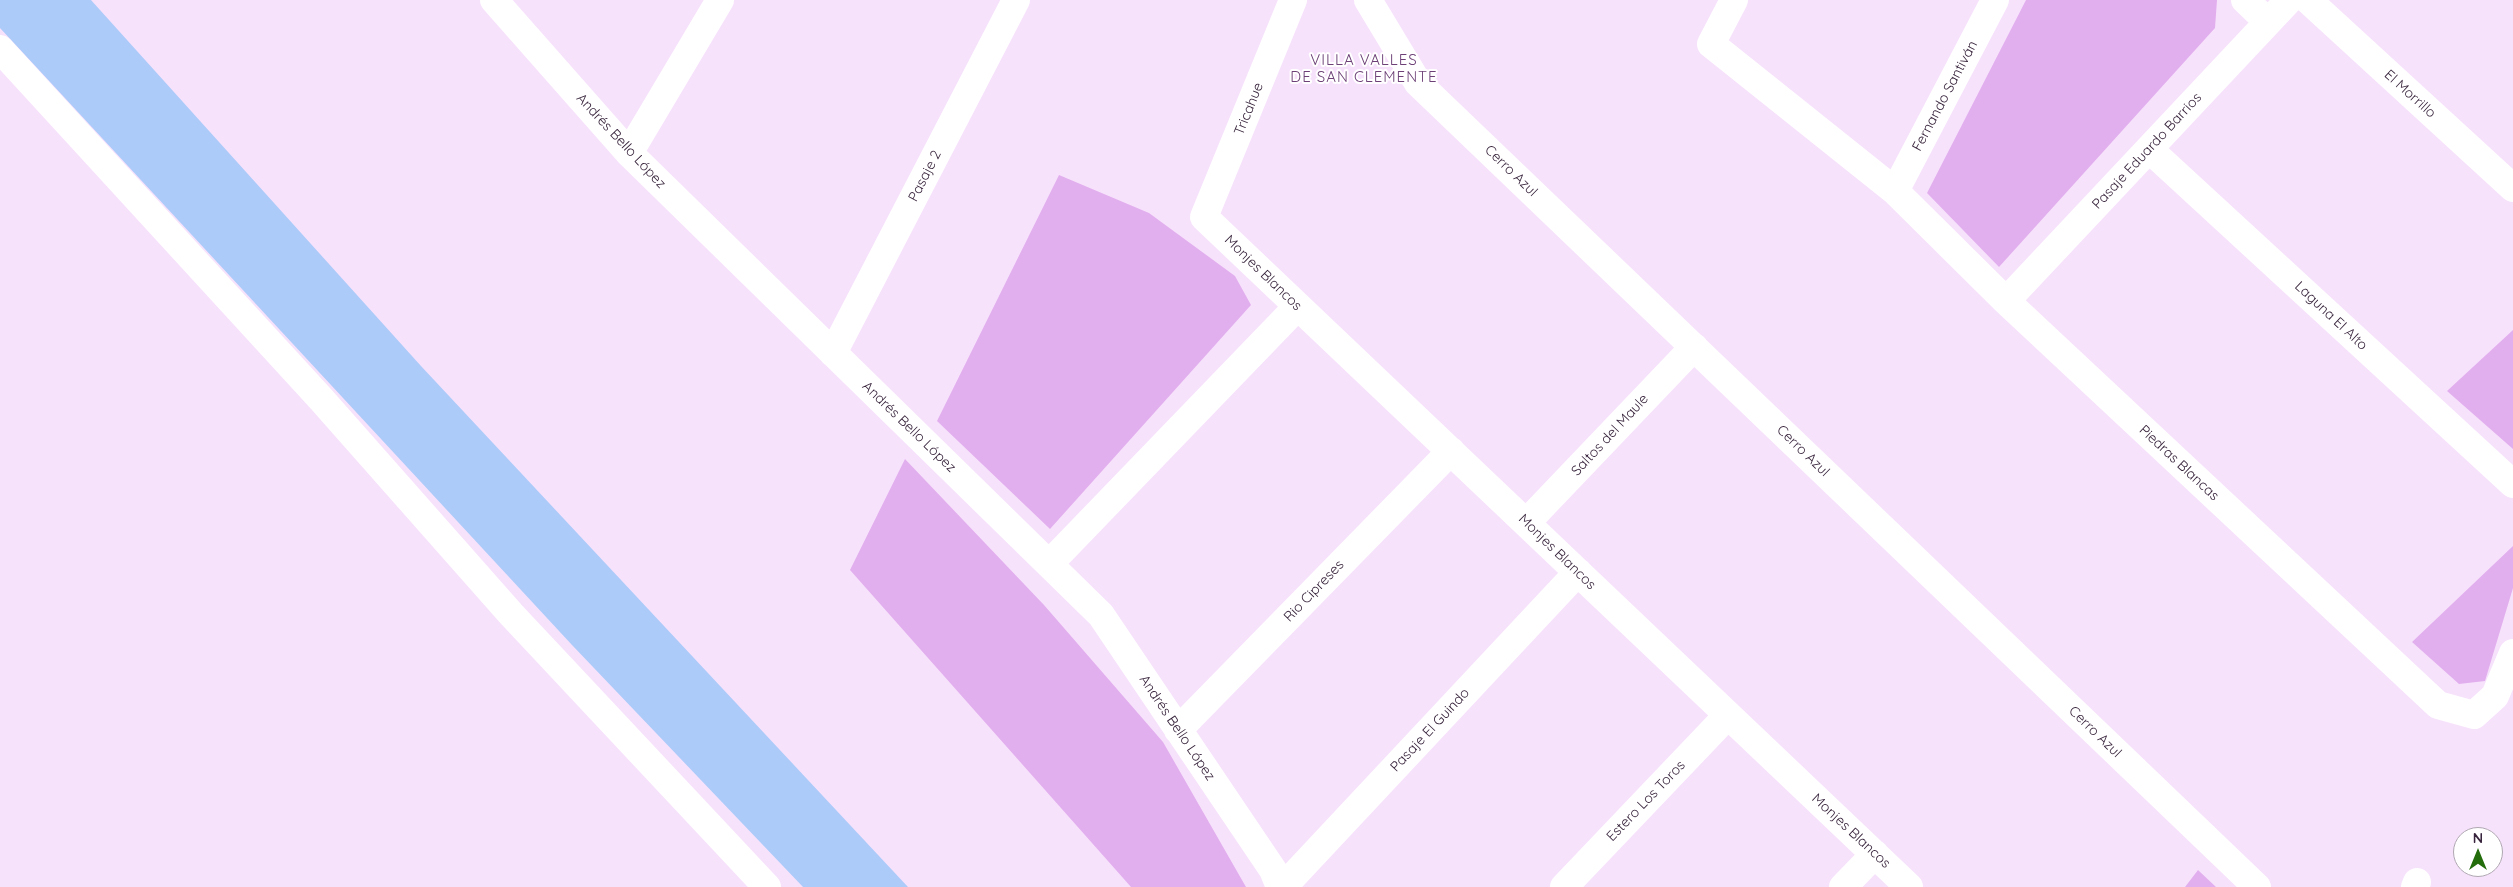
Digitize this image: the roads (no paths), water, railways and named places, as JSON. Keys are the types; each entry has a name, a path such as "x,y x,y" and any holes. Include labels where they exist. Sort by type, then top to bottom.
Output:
{"street":[{"name":"Andrés Bello López","path":"494,0 629,153 1101,615 1273,870 1281,887"},
{"path":"629,153 720,0"},
{"name":"Pasaje 2","path":"833,352 1016,0"},
{"name":"Tricahue","path":"1204,217 1293,0"},
{"name":"Cerro Azul","path":"1368,0 1418,83 2257,887"},
{"name":"Piedras Blancas","path":"1734,0 1712,44 1896,191 2006,301 2438,705 2474,715 2495,696 2513,653"},
{"name":"Fernando Santiván","path":"1896,191 1995,0"},
{"path":"2245,0 2268,22"},
{"name":"Pasaje Eduardo Barrios","path":"2006,301 2289,0"},
{"name":"El Morrillo","path":"2308,0 2513,188"},
{"path":"0,49 321,399 511,614 767,887"},
{"name":"Laguna El Alto","path":"2150,149 2513,484"},
{"name":"Monjes Blancos","path":"1204,217 1909,887"},
{"path":"1049,564 1298,306"},
{"name":"Saltos del Maule","path":"1526,523 1694,346"},
{"name":"Rio Cipreses","path":"1178,730 1450,452"},
{"name":"Pasaje El Guindo","path":"1281,887 1578,572"},
{"name":"Estero Los Toros","path":"1564,887 1728,715"},
{"path":"1843,887 1875,854"}],"water":[{"path":"0,0 91,0 421,366 908,887 803,887 572,645 0,28"}],"district":[{"name":"VILLA VALLES DE SAN CLEMENTE","path":"1364,68"}]}
